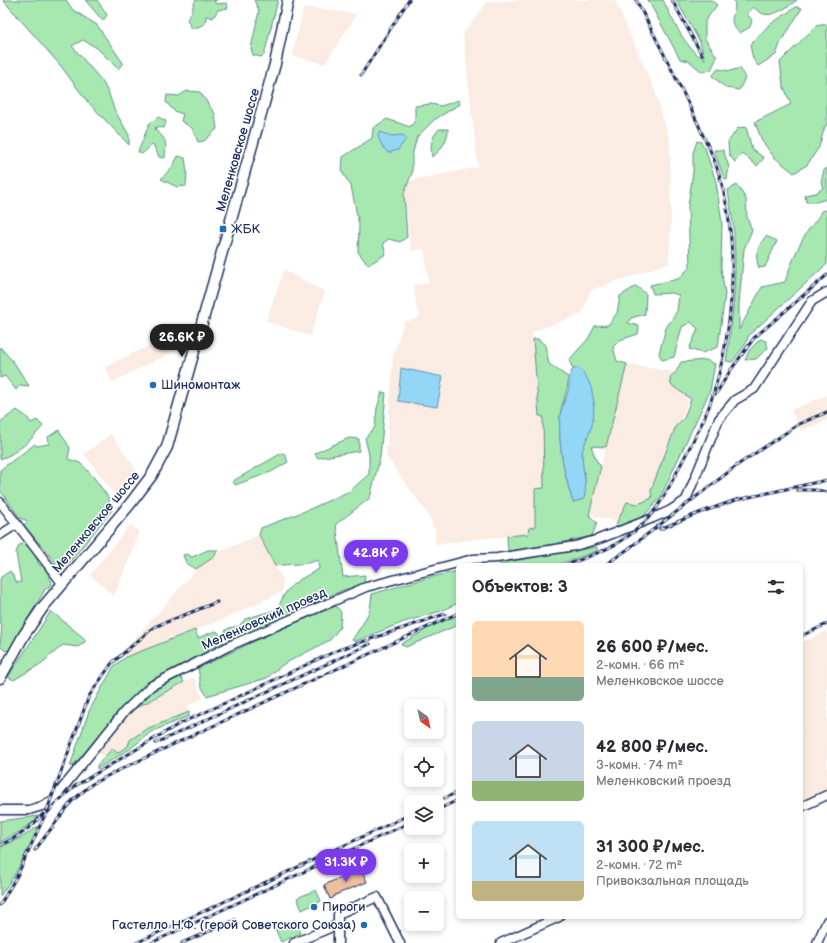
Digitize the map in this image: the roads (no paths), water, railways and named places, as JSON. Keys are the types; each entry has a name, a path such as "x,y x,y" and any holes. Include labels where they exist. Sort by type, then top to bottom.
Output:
{"main road":[{"name":"Меленковское шоссе","path":"0,678 24,635 43,607 130,504 152,475 167,447 273,71 288,0"}],"street":[{"name":"Меленковский проезд","path":"461,563 473,560 497,558 575,546 599,539 669,511 686,500 719,419 735,400 754,389 812,301 827,292"},
{"path":"0,502 62,583"},
{"path":"0,535 17,524"},
{"name":"Меленковский проезд","path":"0,810 30,810 53,800 124,712 151,686 229,646 366,587 456,564"},
{"path":"803,806 827,795"},
{"path":"338,943 338,914 377,897 400,943"},
{"path":"501,943 555,919"},
{"path":"817,943 827,921"},
{"path":"294,943 337,925"}],"water":[{"path":"380,132 391,136 403,135 406,139 398,150 388,153 382,146 378,136"},
{"path":"401,368 443,377 437,407 398,401"},
{"path":"578,368 588,379 591,386 594,410 592,425 582,454 585,482 584,499 573,502 562,460 560,416 568,390 570,374 573,369"}],"railway":[{"path":"361,75 409,0"},
{"path":"571,563 620,542 644,523 663,498 698,431 711,401 719,373 730,313 732,253 724,193 716,165 684,94 636,0"},
{"path":"672,0 702,55"},
{"path":"716,394 730,371 754,338 827,275"},
{"path":"628,549 739,464 799,424 827,412"},
{"path":"660,529 736,500 827,480"},
{"path":"797,490 816,490 827,492"},
{"path":"608,563 631,547"},
{"path":"47,810 89,696 112,663 154,627 217,602"},
{"path":"0,905 18,874 44,817 54,805 75,786 179,724 338,650 445,614"},
{"path":"35,850 72,801 92,784 189,737 456,614"},
{"path":"803,635 827,624"},
{"path":"156,743 370,644"},
{"path":"444,798 456,793"},
{"path":"444,807 456,801"},
{"path":"0,845 24,832 43,814"},
{"path":"136,943 404,817"},
{"path":"151,943 404,825"},
{"path":"182,943 235,920"}],"place":[{"name":"ЖБК","path":"223,229"},
{"name":"Шиномонтаж","path":"153,385"},
{"name":"Пироги","path":"314,907"},
{"name":"Гастелло Н.Ф. (герой Советского Союза)","path":"364,925"}]}
